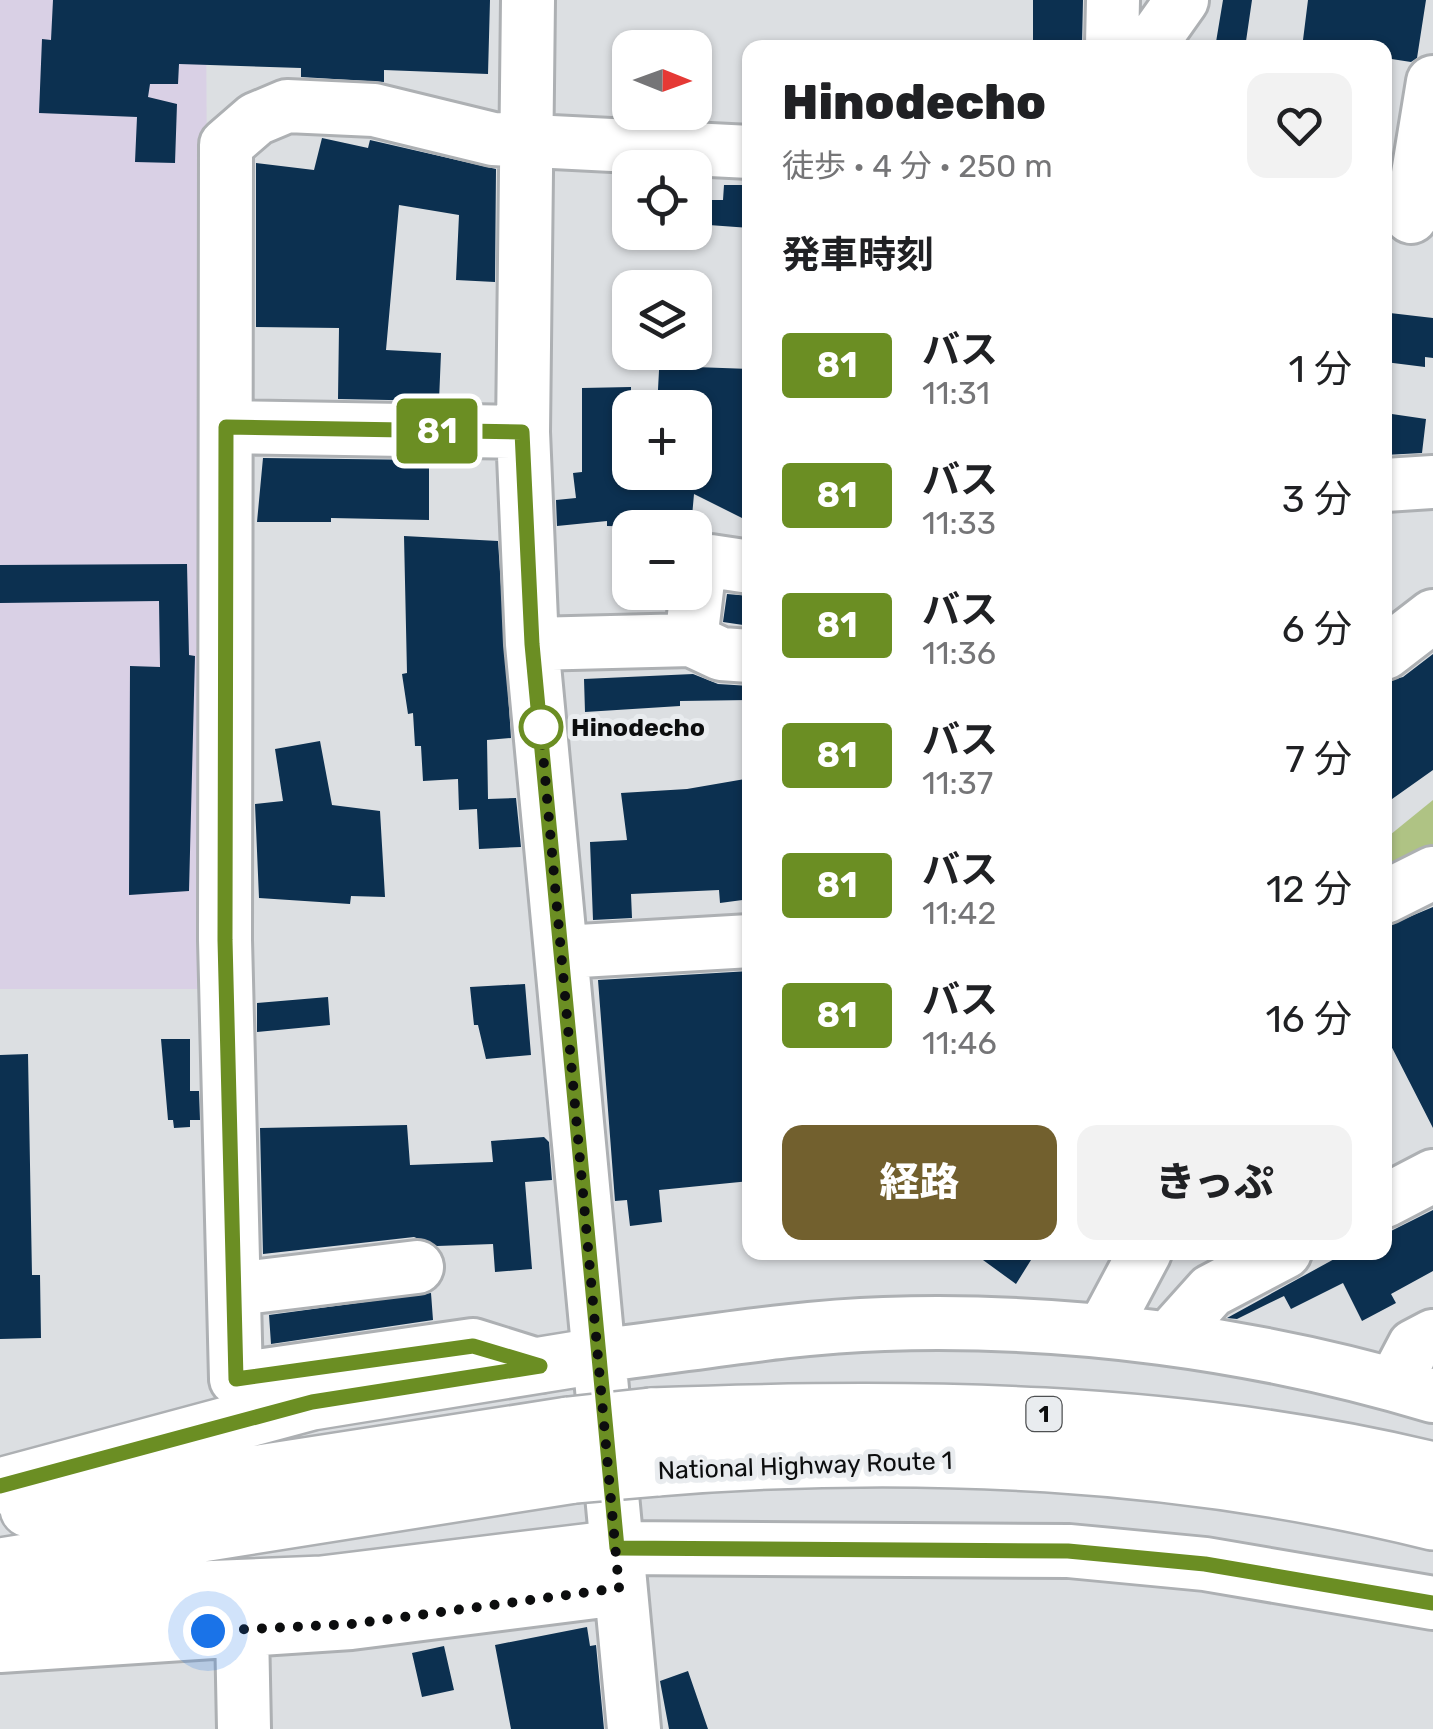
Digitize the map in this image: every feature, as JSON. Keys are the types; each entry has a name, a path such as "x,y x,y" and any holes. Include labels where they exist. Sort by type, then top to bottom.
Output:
{"highway":[{"path":"0,1486 312,1402 596,1356"},
{"name":"National Highway Route 1","path":"0,1514 925,1409 1050,1414 1248,1436 1433,1470"},
{"name":"National Highway Route 1","path":"653,1442 801,1460 927,1459 1051,1465 1295,1494 1433,1522"},
{"name":"National Highway Route 1","path":"0,1566 572,1450"},
{"path":"0,1598 618,1568"}],"street":[{"path":"528,0 522,432 532,644 634,1729"},
{"path":"1124,31 1182,0"},
{"path":"1410,217 1433,82"},
{"path":"540,1366 473,1346 236,1379 225,940 226,145 256,119 286,106 374,110 493,139 742,152"},
{"path":"226,427 522,432"},
{"path":"1392,485 1433,482"},
{"path":"692,640 698,581 710,562 742,567"},
{"path":"1392,648 1433,616"},
{"path":"532,644 692,640 721,654 742,655"},
{"path":"1392,894 1433,873"},
{"path":"563,952 742,941"},
{"path":"1392,1197 1433,1176"},
{"path":"1104,1329 1141,1260"},
{"path":"1168,1339 1211,1291 1270,1260"},
{"path":"235,1289 417,1267"},
{"path":"596,1356 880,1324 1104,1329 1413,1390 1414,1346 1433,1336"},
{"path":"0,1646 352,1624 618,1568 1068,1551 1205,1564 1433,1603"},
{"path":"242,1628 244,1729"}],"shaded area":[{"path":"0,0 206,0 211,989 0,989"}],"green space":[{"path":"1433,800 1433,857 1392,878 1392,833"}],"building":[{"path":"53,0 490,0 488,74 384,70 384,82 301,77 301,68 179,64 178,84 150,84 148,97 177,104 175,163 135,162 137,117 39,113 42,39 51,40"},
{"path":"1033,0 1083,0 1082,40 1033,40"},
{"path":"1223,0 1252,0 1246,40 1216,40"},
{"path":"1308,0 1426,0 1417,58 1411,62 1392,59 1392,40 1303,40"},
{"path":"322,138 368,148 370,140 496,169 495,282 456,280 459,215 399,205 386,350 441,353 439,401 338,399 339,328 256,327 256,163 314,170"},
{"path":"724,185 742,185 742,227 712,225 712,200 723,200"},
{"path":"1392,313 1433,318 1433,358 1425,357 1425,367 1392,363"},
{"path":"742,369 742,518 694,494 693,510 612,510 612,526 607,526 607,521 557,526 556,500 576,498 573,473 582,472 582,388 631,387 612,390 612,490 712,490 712,390 658,390 659,370"},
{"path":"1392,414 1426,419 1422,453 1392,455"},
{"path":"263,458 429,460 429,520 331,518 331,522 257,522"},
{"path":"404,536 498,541 511,738 487,740 488,799 516,798 521,847 479,849 477,809 459,810 458,779 423,781 421,746 415,746 413,713 408,714 402,674 407,673"},
{"path":"187,564 189,655 195,656 189,891 129,895 130,666 160,667 159,601 0,603 0,565"},
{"path":"727,594 742,595 742,625 723,622"},
{"path":"1433,654 1433,770 1392,799 1392,680 1403,677"},
{"path":"693,674 718,684 742,686 742,700 680,701 680,706 585,712 584,679"},
{"path":"320,741 332,805 380,811 385,897 351,896 350,904 259,898 255,804 283,801 275,749"},
{"path":"742,780 742,900 720,903 719,890 631,894 632,918 593,920 590,842 627,840 621,793 687,789"},
{"path":"1433,907 1433,1128 1392,1048 1392,924"},
{"path":"742,971 742,1182 659,1190 662,1222 630,1226 627,1200 615,1201 598,980"},
{"path":"525,984 531,1055 486,1059 478,1025 474,1025 470,987"},
{"path":"328,997 330,1025 257,1032 257,1003"},
{"path":"161,1039 190,1039 190,1091 199,1091 200,1120 190,1120 190,1127 174,1128 173,1120 168,1120"},
{"path":"28,1054 32,1275 40,1275 41,1338 0,1339 0,1055"},
{"path":"407,1125 410,1165 493,1162 491,1141 544,1137 549,1142 552,1180 525,1182 532,1269 495,1272 493,1244 437,1246 414,1237 263,1254 260,1128"},
{"path":"1433,1210 1433,1271 1391,1294 1396,1303 1362,1321 1343,1283 1291,1309 1284,1296 1237,1319 1227,1318 1332,1260 1392,1260 1392,1230"},
{"path":"983,1260 1031,1260 1016,1284"},
{"path":"431,1293 433,1320 271,1344 269,1315"},
{"path":"587,1627 590,1646 596,1645 604,1729 511,1729 495,1645"},
{"path":"444,1646 454,1690 422,1697 412,1653"},
{"path":"688,1671 708,1729 669,1729 660,1681"}],"bus line":[{"name":"81","path":"0,1486 312,1402 540,1366 473,1346 236,1379 225,940 226,427 522,432 532,644 617,1548 1068,1551 1205,1564 1433,1603"}],"place":[{"name":"Hinodecho","path":"541,727"}],"route":[{"path":"208,1631 352,1624 619,1588 540,721 541,727"}]}
